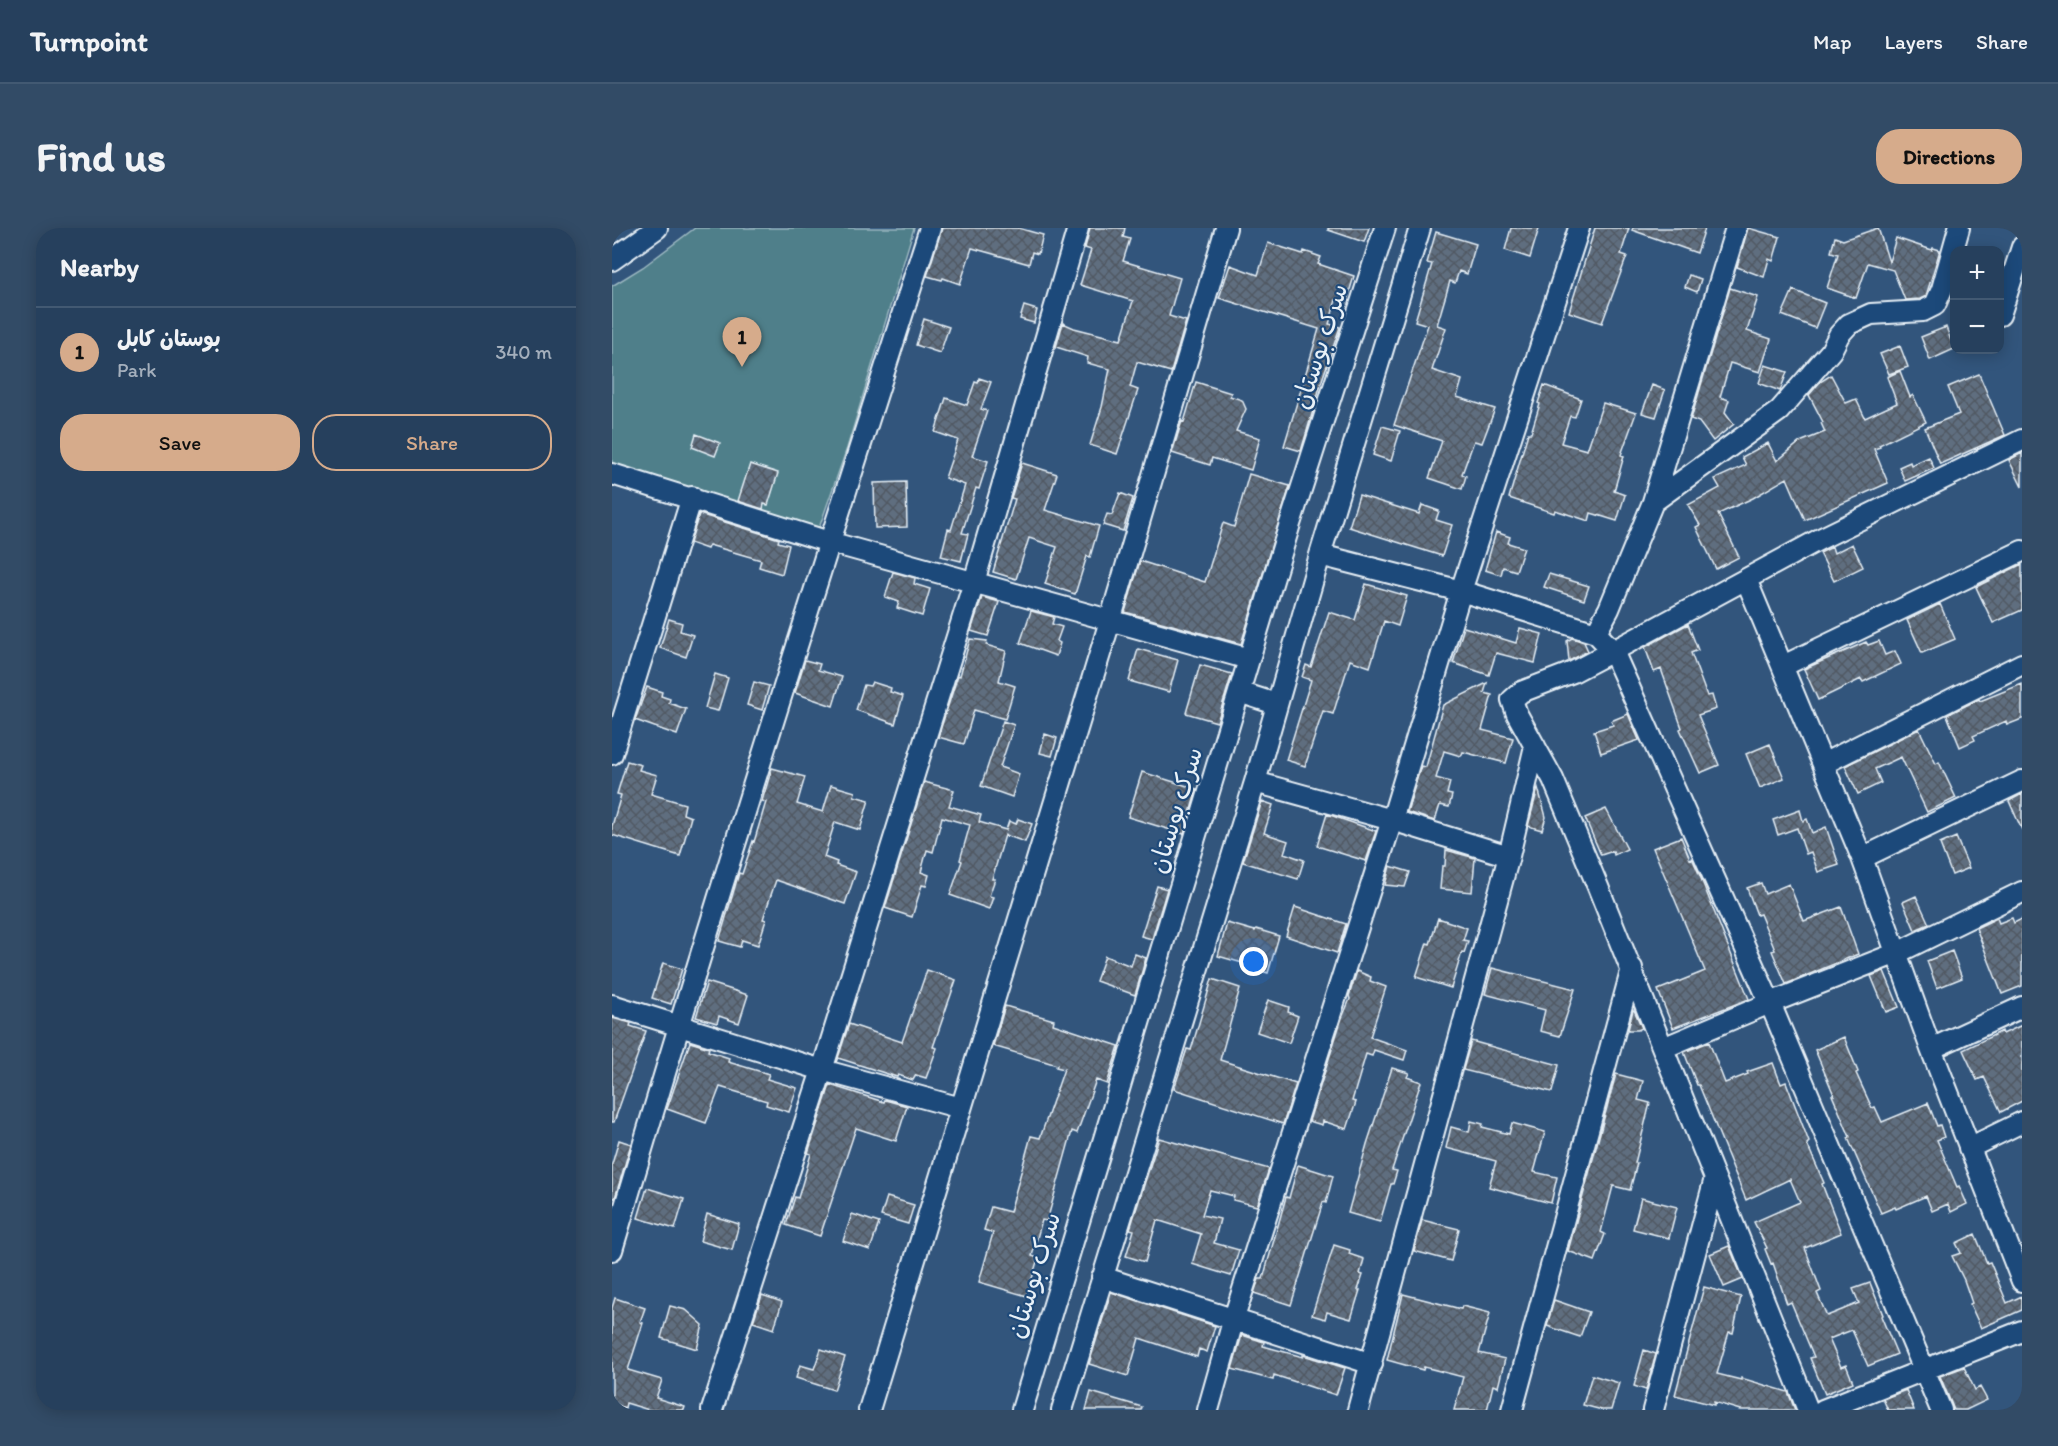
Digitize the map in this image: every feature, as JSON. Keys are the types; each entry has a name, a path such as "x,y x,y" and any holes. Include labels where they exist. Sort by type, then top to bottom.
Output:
{"street":[{"path":"612,260 657,228"},
{"path":"612,1250 678,1027 829,542 930,228"},
{"path":"712,1410 822,1070 974,582 1078,228"},
{"path":"869,1410 1110,621 1226,228"},
{"name":"سرک بوستان","path":"1022,1410 1239,692 1385,228"},
{"path":"1062,1410 1255,782 1320,555 1420,228"},
{"path":"1208,1410 1234,1318 1392,820 1461,591 1579,228"},
{"path":"1596,633 1609,609 1653,502 1736,228"},
{"path":"1653,502 1779,411 1831,351 1839,335 1849,324 1871,314 1923,312 1935,305 1942,289 1959,228"},
{"path":"2004,303 2022,247"},
{"path":"1808,1410 1632,968 1553,779 1517,714 1512,700 1521,692 1573,672 1820,539 2022,440"},
{"path":"612,474 692,497 829,542 1249,660"},
{"path":"612,754 692,497"},
{"path":"1783,666 2022,551"},
{"path":"1320,555 1461,591 1596,633 1613,651 1770,1003 1941,1410"},
{"path":"1746,579 1862,858 1969,1148 2014,1241 2022,1281"},
{"path":"1823,764 2022,664"},
{"path":"1239,692 1276,704"},
{"path":"1358,1410 1509,856 1535,746"},
{"path":"1862,858 2022,781"},
{"path":"1255,782 1392,820 1509,856"},
{"path":"1663,1048 1897,953 2022,892"},
{"path":"1512,1410 1632,968"},
{"path":"612,1005 822,1070 961,1108"},
{"path":"1931,1049 2022,1007"},
{"path":"1969,1148 2022,1122"},
{"path":"1653,1410 1715,1178"},
{"path":"1102,1277 1372,1364"},
{"path":"1823,1410 2022,1331"}],"green space":[{"path":"695,228 914,228 847,448 818,531 612,469 612,286 643,267"}],"building":[{"path":"942,228 1018,228 1043,235 1038,254 1032,252 1029,264 972,248 960,284 943,278 942,280 927,276"},
{"path":"1090,228 1125,228 1123,237 1130,239 1123,261 1180,278 1169,316 1186,321 1171,372 1137,362 1130,387 1138,390 1117,454 1090,445 1102,407 1110,369 1087,363 1088,357 1056,347 1063,323 1121,340 1133,301 1080,285 1091,250 1085,248"},
{"path":"1328,228 1369,228 1364,242 1328,230"},
{"path":"1511,228 1539,228 1530,258 1505,250"},
{"path":"1595,228 1629,228 1621,254 1627,256 1602,323 1569,312"},
{"path":"1633,228 1705,228 1697,253 1632,230"},
{"path":"1748,228 1780,237 1773,261 1769,259 1764,277 1737,267"},
{"path":"1878,228 1889,262 1896,238 1932,250 1933,248 1940,250 1926,296 1920,299 1905,300 1893,270 1868,263 1856,298 1827,288 1838,254 1831,252 1835,237 1843,240"},
{"path":"1436,232 1476,244 1467,274 1459,271 1455,283 1450,281 1437,325 1446,328 1432,370 1462,380 1457,397 1495,409 1482,443 1474,441 1462,474 1466,476 1462,489 1429,478 1442,441 1394,425 1428,325 1415,321 1432,264 1427,263"},
{"path":"1268,243 1321,257 1318,264 1354,276 1346,303 1336,300 1329,324 1340,327 1301,451 1284,446 1319,329 1219,298 1230,265 1258,275"},
{"path":"1689,275 1701,279 1697,292 1685,287"},
{"path":"1730,288 1758,297 1747,331 1771,339 1760,372 1730,363 1720,397 1729,400 1725,412 1734,424 1713,441 1699,422 1691,419"},
{"path":"1793,290 1825,303 1815,328 1782,315"},
{"path":"1024,306 1037,310 1034,323 1020,319"},
{"path":"924,319 949,327 940,353 916,345"},
{"path":"1946,327 1950,338 1950,351 1930,360 1921,337"},
{"path":"1900,346 1908,367 1889,374 1880,354"},
{"path":"1765,365 1787,372 1780,391 1759,383"},
{"path":"1900,371 1910,397 1913,395 1926,422 1874,449 1888,483 1805,520 1787,478 1753,498 1718,514 1739,557 1716,569 1696,527 1700,525 1688,505 1720,488 1715,479 1746,465 1742,457 1768,443 1777,461 1800,442 1825,432 1821,423 1823,422 1809,395 1820,382 1831,375 1846,403 1856,399 1865,418 1897,403 1887,377"},
{"path":"1979,374 2005,435 1940,464 1925,428 1959,414 1948,387"},
{"path":"979,378 991,382 981,409 987,411 972,456 988,461 979,489 976,488 962,533 968,534 961,561 941,556 948,529 951,530 965,485 945,478 958,440 935,432 946,398 967,405 975,382 978,383"},
{"path":"1196,382 1231,393 1230,396 1242,400 1246,409 1236,431 1260,438 1251,470 1212,458 1210,465 1172,453"},
{"path":"1544,385 1581,399 1575,417 1570,416 1561,443 1587,450 1603,403 1636,413 1621,455 1624,456 1614,491 1625,495 1617,521 1591,513 1589,521 1555,510 1554,513 1509,498 1528,433 1531,433 1540,404 1538,403"},
{"path":"1652,385 1665,390 1656,417 1642,413"},
{"path":"1382,426 1400,431 1391,461 1373,455"},
{"path":"696,434 720,443 715,456 692,447"},
{"path":"2022,453 2022,487 2009,460"},
{"path":"1929,457 1934,468 1905,481 1899,467 1910,462 1911,465"},
{"path":"1022,463 1057,474 1045,510 1099,526 1090,557 1087,556 1075,594 1045,584 1057,547 1029,538 1016,579 993,572 1015,499 1011,498"},
{"path":"750,464 778,473 768,505 764,504 763,509 738,501"},
{"path":"1249,474 1290,486 1241,644 1125,612 1140,561 1205,582 1223,523 1234,527"},
{"path":"906,482 907,527 875,528 874,483"},
{"path":"1120,493 1133,498 1123,531 1103,525 1107,514 1112,515"},
{"path":"1359,495 1419,514 1422,505 1439,511 1436,520 1452,525 1442,556 1349,527"},
{"path":"699,514 779,539 778,542 789,545 782,574 759,567 761,560 709,545 707,549 690,543"},
{"path":"1496,532 1510,537 1508,543 1524,548 1516,571 1503,567 1501,575 1485,570"},
{"path":"1852,544 1863,567 1834,581 1820,553 1832,547 1834,553"},
{"path":"2022,564 2022,610 1993,623 1976,587"},
{"path":"893,572 915,578 914,584 930,589 922,616 897,608 899,602 885,597"},
{"path":"1549,574 1589,586 1584,600 1544,587"},
{"path":"1366,584 1407,596 1398,626 1384,621 1370,667 1350,660 1333,714 1323,711 1305,766 1286,760 1311,680 1302,677 1306,665 1311,667 1329,612 1355,620"},
{"path":"982,597 999,602 988,636 971,631"},
{"path":"1940,604 1955,639 1922,653 1907,620"},
{"path":"1031,611 1054,617 1052,624 1062,627 1057,641 1060,643 1056,656 1020,643"},
{"path":"669,619 682,623 680,631 693,635 686,657 660,648"},
{"path":"1688,624 1698,650 1691,653 1707,696 1712,695 1716,709 1698,715 1719,765 1700,773 1680,729 1682,728 1661,669 1654,672 1645,647"},
{"path":"1464,627 1516,643 1520,628 1542,634 1535,663 1496,653 1489,675 1453,663"},
{"path":"1572,638 1584,642 1588,651 1569,661 1567,641"},
{"path":"970,639 987,641 986,645 1006,651 999,681 1015,686 1005,719 974,710 964,744 938,737 958,675 960,676"},
{"path":"1879,641 1885,655 1895,651 1901,664 1863,682 1861,679 1818,700 1804,669 1866,642 1868,645"},
{"path":"1138,649 1178,660 1169,692 1129,681"},
{"path":"805,660 820,664 818,670 842,677 833,706 795,693"},
{"path":"1200,665 1232,674 1217,722 1186,713"},
{"path":"715,674 728,678 718,711 705,708"},
{"path":"754,682 769,686 762,710 747,705"},
{"path":"872,682 891,688 890,692 903,696 895,724 856,710 864,685 870,686"},
{"path":"1487,683 1484,693 1492,695 1482,730 1513,738 1506,763 1463,752 1461,756 1444,751 1436,778 1450,782 1447,794 1452,795 1449,807 1440,805 1435,821 1407,812 1421,766 1426,767 1443,705"},
{"path":"2022,684 2022,719 2007,725 2006,721 1973,736 1975,740 1960,747 1947,715 1979,699 1980,701"},
{"path":"647,687 662,692 661,696 670,699 669,703 686,709 677,735 635,720"},
{"path":"1628,714 1639,740 1601,753 1594,731 1613,725 1611,721"},
{"path":"1003,721 1014,725 1000,767 1019,774 1012,797 981,786"},
{"path":"1919,729 1936,764 1939,762 1956,798 1927,812 1901,757 1875,769 1881,783 1858,794 1845,766"},
{"path":"1045,734 1057,738 1052,756 1040,753"},
{"path":"1770,744 1784,778 1760,788 1746,754"},
{"path":"627,761 641,765 639,770 657,775 651,794 685,804 683,814 691,817 680,856 612,835 612,826 621,795 617,794"},
{"path":"772,768 805,777 797,804 823,812 831,785 855,792 854,796 869,800 860,830 835,822 824,857 837,862 836,865 856,872 845,904 776,880 763,919 766,920 758,945 742,940 740,947 719,941 739,873 742,874 754,842 766,802 762,801"},
{"path":"1142,772 1197,789 1184,834 1128,817"},
{"path":"924,782 954,790 949,806 981,815 979,822 1006,830 1009,821 1016,824 1018,819 1032,824 1025,842 1005,835 992,879 995,879 989,896 993,897 989,909 950,895 962,861 960,860 970,825 942,817 933,852 927,850 921,872 929,875 926,886 922,885 912,917 885,908"},
{"path":"1538,788 1546,817 1542,830 1528,826"},
{"path":"2022,794 2022,830 2009,801"},
{"path":"1262,801 1273,805 1264,833 1288,841 1284,853 1304,860 1298,879 1243,862"},
{"path":"1606,809 1627,849 1614,855 1613,851 1601,855 1585,818"},
{"path":"1800,810 1803,821 1807,819 1812,833 1826,827 1839,865 1818,872 1811,852 1806,854 1797,828 1778,835 1773,820"},
{"path":"1327,814 1376,831 1366,861 1317,846"},
{"path":"1681,837 1700,876 1749,999 1673,1028 1658,990 1705,971 1653,848"},
{"path":"1956,837 1969,868 1952,875 1940,844"},
{"path":"1446,850 1475,858 1472,892 1440,889"},
{"path":"1390,866 1410,872 1405,887 1385,885"},
{"path":"1761,883 1765,894 1789,884 1804,921 1841,907 1858,954 1786,984 1772,951 1775,950 1760,914 1757,915 1747,888"},
{"path":"1157,886 1167,889 1152,939 1141,936"},
{"path":"1916,896 1929,924 1915,930 1903,902"},
{"path":"1295,907 1346,924 1337,953 1286,936"},
{"path":"1438,918 1467,928 1463,940 1468,941 1464,953 1462,952 1451,988 1416,977"},
{"path":"1997,918 1999,923 2012,918 2014,923 2022,919 2022,986 2002,994 1976,928"},
{"path":"1227,923 1279,936 1268,973 1218,956"},
{"path":"1952,951 1962,978 1937,988 1927,961"},
{"path":"1135,954 1146,958 1135,995 1096,981 1105,956 1131,966"},
{"path":"663,963 682,969 671,1004 652,998"},
{"path":"1492,968 1575,989 1560,1036 1540,1031 1545,1010 1485,994"},
{"path":"927,970 956,980 933,1047 937,1048 926,1078 916,1075 913,1080 898,1075 897,1077 838,1058 849,1024 902,1042"},
{"path":"1357,971 1371,977 1370,981 1386,987 1370,1037 1407,1050 1404,1060 1374,1050 1372,1056 1366,1054 1352,1101 1356,1102 1347,1129 1323,1121 1322,1125 1309,1121 1350,999"},
{"path":"1884,971 1899,1007 1886,1012 1871,976"},
{"path":"1212,979 1240,988 1220,1060 1296,1084 1283,1124 1174,1089 1187,1049 1191,1050"},
{"path":"707,982 748,995 739,1023 719,1016 717,1023 696,1017"},
{"path":"1268,1000 1289,1007 1288,1012 1298,1016 1289,1043 1257,1032"},
{"path":"1005,1006 1054,1020 1053,1024 1119,1046 1107,1084 1096,1080 1077,1133 1072,1131 1047,1221 1042,1220 1032,1256 1038,1258 1027,1296 979,1282 993,1233 984,1230 991,1207 1010,1212 1031,1136 1040,1138 1064,1069 993,1046"},
{"path":"1633,1010 1642,1028 1628,1030"},
{"path":"612,1018 631,1023 630,1026 646,1031 614,1122 612,1122"},
{"path":"2022,1025 2022,1101 2001,1112 1984,1077 1977,1080 1963,1050 2002,1031 2003,1034"},
{"path":"1844,1037 1858,1072 1856,1073 1872,1108 1875,1107 1882,1122 1928,1103 1944,1137 1937,1140 1957,1187 1959,1186 1967,1204 1951,1212 1948,1204 1932,1211 1926,1196 1881,1213 1848,1138 1850,1137 1815,1050"},
{"path":"1471,1041 1559,1065 1552,1092 1463,1070"},
{"path":"690,1042 729,1058 728,1062 769,1074 767,1079 797,1088 789,1112 766,1105 767,1101 720,1087 706,1123 667,1109"},
{"path":"1709,1042 1725,1083 1773,1063 1781,1084 1786,1082 1841,1233 1805,1248 1821,1291 1817,1293 1827,1316 1859,1303 1853,1289 1870,1283 1897,1354 1868,1366 1852,1330 1829,1339 1841,1367 1846,1365 1853,1382 1825,1394 1810,1358 1814,1357 1791,1302 1787,1304 1773,1263 1771,1264 1765,1249 1767,1248 1754,1222 1800,1202 1790,1179 1746,1200 1684,1052"},
{"path":"1392,1068 1409,1073 1407,1077 1421,1082 1392,1170 1397,1171 1380,1222 1348,1213 1367,1144"},
{"path":"1616,1074 1643,1081 1638,1100 1650,1103 1630,1190 1613,1186 1601,1232 1605,1234 1595,1261 1568,1251"},
{"path":"830,1085 884,1102 885,1100 907,1106 896,1141 856,1128 820,1236 786,1225 795,1197 798,1198 811,1154 808,1153"},
{"path":"1471,1121 1483,1124 1482,1127 1509,1134 1512,1123 1545,1132 1534,1172 1557,1177 1551,1203 1489,1187 1496,1161 1446,1148 1451,1127 1469,1132"},
{"path":"1159,1138 1269,1169 1257,1206 1233,1200 1234,1196 1210,1190 1202,1215 1220,1219 1214,1243 1239,1250 1231,1276 1192,1264 1201,1234 1157,1220 1145,1262 1126,1256 1134,1230 1130,1229"},
{"path":"619,1140 631,1144 615,1198 612,1198 612,1164"},
{"path":"1298,1165 1333,1176 1291,1305 1254,1293 1259,1279 1263,1279 1286,1197 1289,1198"},
{"path":"647,1188 684,1199 675,1229 638,1218"},
{"path":"887,1197 914,1205 908,1224 881,1216"},
{"path":"1641,1198 1677,1207 1669,1238 1633,1229"},
{"path":"707,1214 739,1224 732,1250 700,1241"},
{"path":"852,1214 879,1223 870,1250 843,1241"},
{"path":"1422,1220 1459,1229 1451,1261 1414,1251"},
{"path":"1975,1234 1987,1263 1990,1262 2007,1303 2022,1296 2022,1310 1981,1328 1970,1304 1972,1303 1964,1280 1952,1256 1961,1253 1956,1243"},
{"path":"1334,1245 1350,1250 1349,1254 1364,1259 1360,1274 1363,1275 1358,1290 1360,1290 1351,1319 1327,1312 1325,1319 1312,1315"},
{"path":"1729,1246 1743,1279 1724,1287 1710,1254"},
{"path":"1704,1287 1741,1297 1733,1333 1729,1332 1717,1374 1741,1380 1741,1378 1788,1392 1795,1410 1740,1410 1714,1402 1714,1405 1675,1395"},
{"path":"1111,1292 1215,1326 1207,1352 1199,1349 1197,1357 1139,1338 1128,1376 1089,1364"},
{"path":"1403,1294 1461,1309 1462,1306 1490,1313 1479,1353 1505,1359 1498,1387 1493,1385 1487,1410 1454,1410 1463,1377 1424,1367 1423,1370 1387,1360"},
{"path":"762,1295 782,1302 774,1329 753,1322"},
{"path":"615,1298 645,1308 640,1322 643,1323 628,1370 662,1380 656,1398 685,1407 684,1410 649,1410 626,1403 625,1408 612,1403 612,1308"},
{"path":"1554,1300 1589,1312 1580,1337 1547,1326"},
{"path":"670,1306 686,1310 703,1325 697,1349 661,1338"},
{"path":"1242,1335 1264,1342 1263,1346 1345,1368 1336,1395 1274,1375 1273,1380 1232,1369"},
{"path":"821,1349 845,1357 834,1390 796,1378 800,1365 814,1369"},
{"path":"1644,1350 1656,1354 1646,1390 1634,1386"},
{"path":"1964,1367 1975,1390 1980,1387 1987,1400 1966,1410 1954,1410 1940,1376"},
{"path":"1592,1375 1619,1383 1611,1410 1583,1405"},
{"path":"1906,1390 1914,1410 1888,1410 1883,1399"},
{"path":"1091,1392 1142,1407 1141,1410 1086,1410"}],"place":[{"name":"بوستان کابل","path":"742,367"}]}
